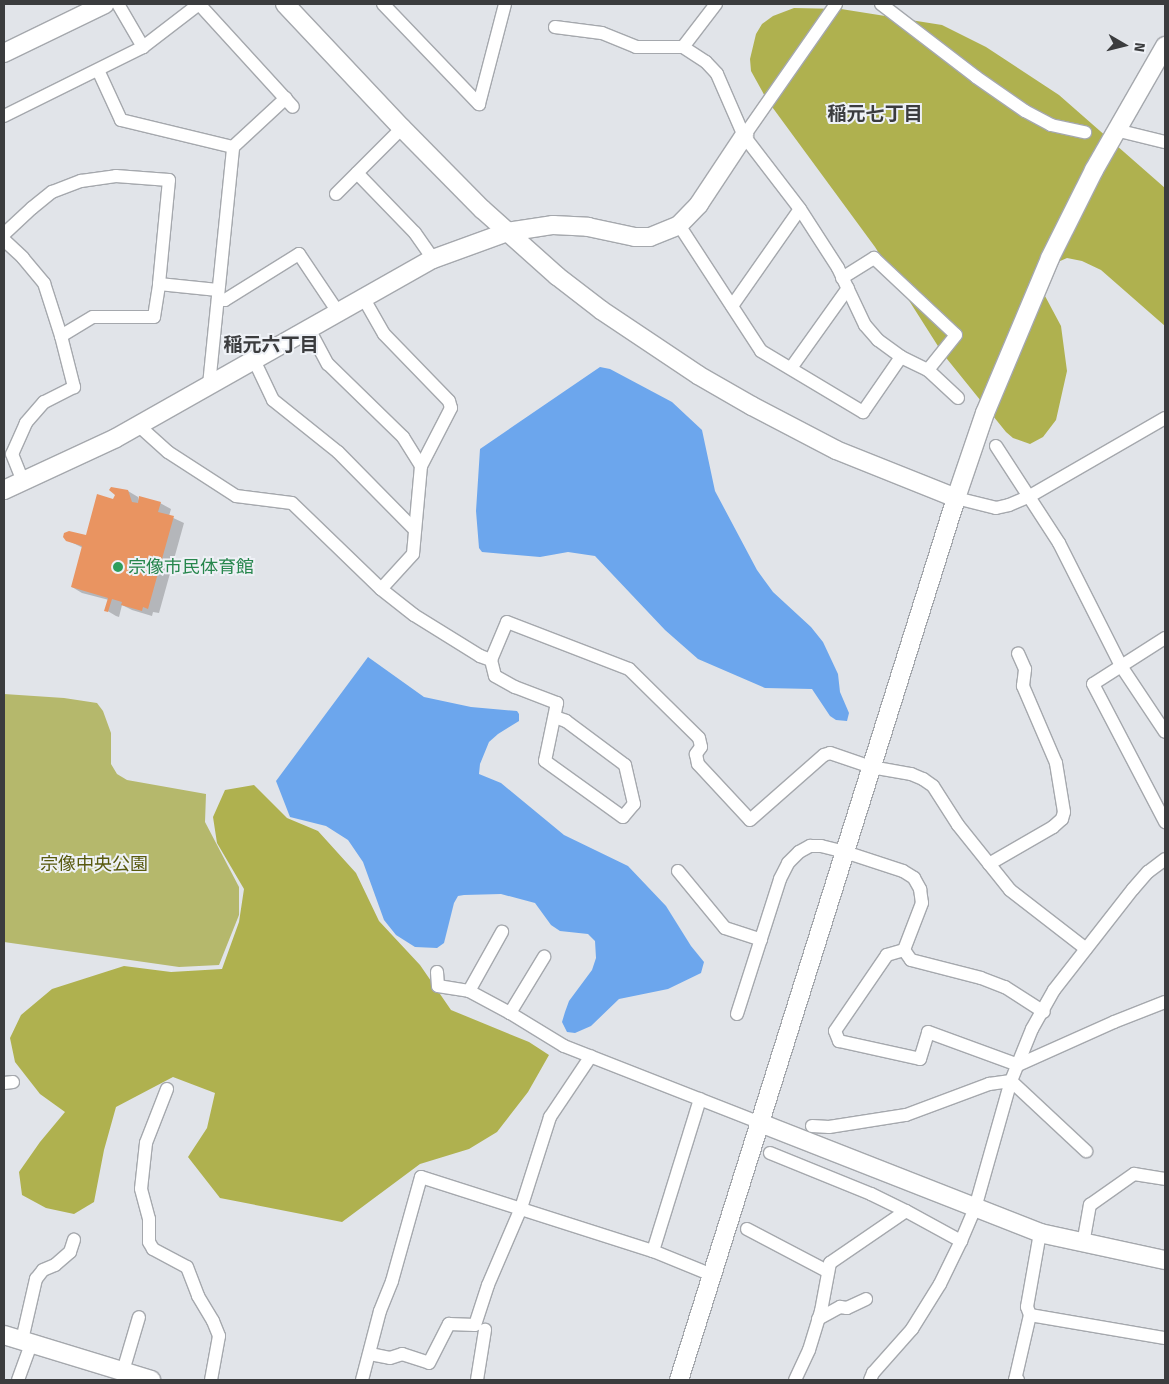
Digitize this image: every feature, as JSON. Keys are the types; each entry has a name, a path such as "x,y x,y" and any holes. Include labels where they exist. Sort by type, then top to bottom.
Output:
{"street":[{"path":"4,53 105,4"},
{"path":"118,4 143,47"},
{"path":"4,116 143,47 199,4 290,103 233,147 209,385"},
{"path":"285,4 402,128 507,232 601,310 698,375 836,450 956,498 996,508 1030,496 1165,418"},
{"path":"383,4 480,104 504,4"},
{"path":"683,47 716,4"},
{"path":"4,490 116,438 433,259 507,232 569,224 619,235 650,237 679,225 699,204 836,4"},
{"path":"882,4 976,77 1024,111 1051,125 1084,132"},
{"path":"554,27 602,33 636,47 683,47 706,62 717,74 744,136 800,209 845,283 865,325 878,340 901,357 928,370 958,398"},
{"path":"680,1380 871,767 956,498 985,414 1050,258 1116,130 1165,46"},
{"path":"98,70 121,120 233,147"},
{"path":"336,194 402,128"},
{"path":"1116,130 1165,142"},
{"path":"357,173 415,233 433,259"},
{"path":"4,234 52,192 81,182 116,176 168,180 154,317 93,317 61,336"},
{"path":"732,306 800,209"},
{"path":"679,225 760,351 863,412 901,357"},
{"path":"4,240 23,258 44,283 61,336 74,387 44,402 26,423 12,454 23,481"},
{"path":"158,284 218,295 224,300 299,254 338,312"},
{"path":"791,368 845,283 874,258 956,335 928,370"},
{"path":"364,299 384,334 450,401 451,408 421,466 414,529 414,554 381,589"},
{"path":"309,329 328,364 403,437 421,466"},
{"path":"254,360 272,400 338,452 414,529"},
{"path":"138,425 168,452 231,493 292,503 381,589 414,615 490,660"},
{"path":"996,446 1060,543 1121,666 1165,732"},
{"path":"555,717 566,722 625,766 634,804 623,817 545,761 557,702 515,687 495,676 490,660 507,622 629,669 699,738 701,747 696,754 698,764 750,820 824,755 830,753 871,767 911,774 933,786 958,825 1010,890 1086,949"},
{"path":"1165,638 1093,684 1165,822"},
{"path":"989,864 1053,827 1062,819 1064,812 1056,764 1023,686 1024,669 1018,653"},
{"path":"737,1014 780,879 788,864 799,852 810,846 821,846 845,852 904,871 914,878 920,889 922,903 904,950"},
{"path":"870,1380 873,1373 912,1329 940,1284 961,1241 975,1208 1012,1081 1032,1029 1044,1012 1054,990 1133,889 1148,872 1165,859"},
{"path":"678,871 725,928 761,940"},
{"path":"469,991 502,932"},
{"path":"904,950 911,960 981,978 1005,987 1044,1012"},
{"path":"904,950 888,955 835,1031 840,1041 920,1059 928,1032 1018,1066 1114,1022 1165,1002"},
{"path":"510,1013 544,957"},
{"path":"437,972 438,986 469,991 510,1013 564,1046 1040,1233 1083,1244 1165,1260"},
{"path":"370,1354 390,1358 402,1354 429,1363 449,1324 475,1325 488,1285 521,1208 550,1117 591,1056"},
{"path":"812,1126 829,1126 906,1115 989,1084 1012,1081"},
{"path":"1012,1081 1086,1151"},
{"path":"167,1089 146,1144 141,1189 149,1219 149,1242 153,1249 187,1267 198,1296 219,1336 211,1380"},
{"path":"653,1251 700,1099"},
{"path":"770,1153 871,1194 961,1241"},
{"path":"1083,1244 1090,1205 1134,1174 1165,1179"},
{"path":"362,1380 380,1311 392,1281 421,1177 653,1251 712,1275"},
{"path":"795,1380 809,1350 830,1263 906,1211"},
{"path":"747,1229 827,1271"},
{"path":"1018,1380 1015,1380 1030,1315 1027,1307 1040,1233"},
{"path":"18,1380 27,1342 36,1279 43,1270 55,1265 70,1252 74,1240"},
{"path":"818,1319 840,1307 848,1308 866,1299"},
{"path":"1030,1315 1165,1338"},
{"path":"123,1371 139,1317"},
{"path":"476,1380 485,1330"},
{"path":"4,1335 151,1380"}],"green space":[{"name":"宗像中央公園","path":"4,694 64,698 97,703 103,711 111,733 111,764 117,774 127,780 206,794 205,822 239,887 239,915 219,965 179,967 4,942"}],"shaded area":[{"path":"794,8 841,9 942,25 986,47 1059,95 1165,188 1165,326 1101,270 1082,261 1067,258 1051,265 1044,278 1045,296 1061,326 1067,371 1056,420 1043,437 1030,444 1013,438 1006,432 943,354 875,247 767,100 751,71 750,59 756,34 762,24 773,16"},
{"path":"254,785 287,818 318,831 356,873 379,921 420,965 451,1010 529,1042 549,1055 528,1092 497,1132 469,1149 420,1164 342,1222 220,1198 188,1157 207,1128 215,1093 173,1077 116,1107 104,1150 94,1202 74,1214 46,1208 22,1195 19,1172 40,1142 65,1112 40,1094 15,1062 10,1038 21,1015 52,989 124,966 171,972 222,969 239,922 244,889 217,843 213,817 225,790"}],"water":[{"path":"600,367 610,369 672,402 702,430 715,491 757,570 773,592 811,627 823,642 838,674 840,692 849,713 847,721 836,720 830,716 812,689 765,688 698,659 665,630 595,556 568,552 540,557 482,552 479,548 476,511 480,449"},
{"path":"368,657 424,697 471,707 517,711 519,721 489,742 480,764 479,774 501,783 564,835 628,866 666,906 691,946 704,962 701,973 668,989 619,999 591,1026 575,1033 567,1032 562,1022 569,1001 592,970 596,958 595,941 588,934 560,931 551,925 535,903 501,894 458,896 454,903 444,943 437,948 415,947 396,935 384,920 363,862 348,840 326,826 290,817 276,781"}],"building":[{"name":"宗像市民体育館","path":"111,487 128,490 132,502 138,503 139,496 161,502 158,512 174,516 148,609 143,607 142,611 121,605 122,602 112,599 108,612 104,611 108,598 71,587 82,546 66,541 63,537 64,533 69,531 86,535 97,494 113,499 115,495 109,490"}],"place":[{"name":"宗像市民体育館","path":"118,567"}],"district":[{"name":"稲元七丁目","path":"875,114"},
{"name":"稲元六丁目","path":"271,345"}]}
